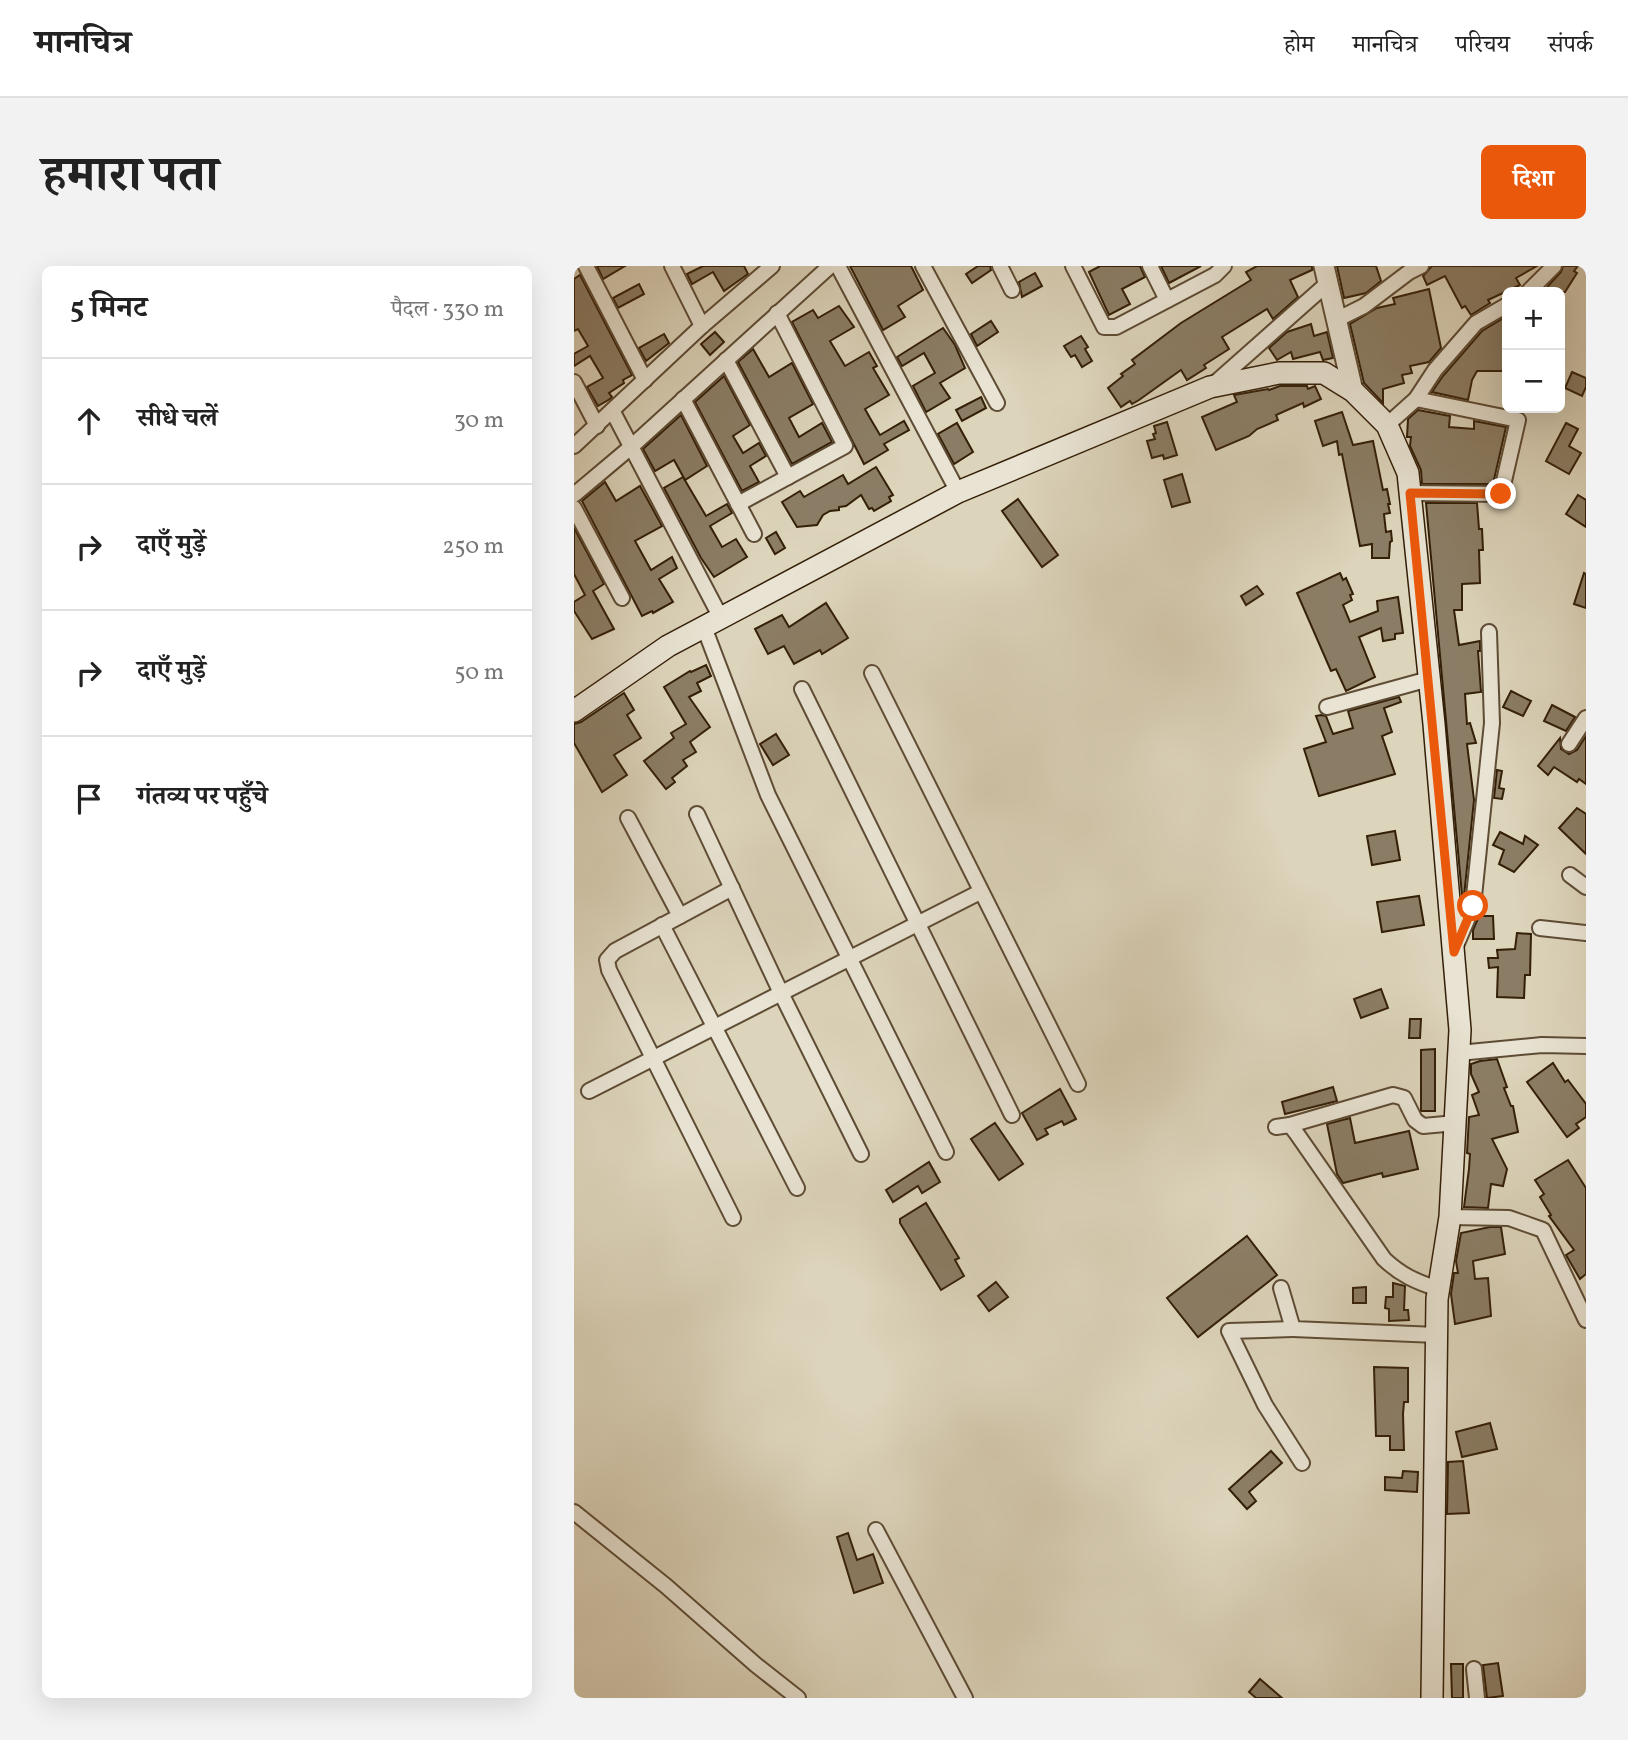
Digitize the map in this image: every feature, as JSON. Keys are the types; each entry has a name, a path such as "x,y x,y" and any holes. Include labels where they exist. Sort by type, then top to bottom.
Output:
{"main road":[{"path":"574,711 668,646 958,492 1210,387 1279,373 1324,373 1353,391 1387,425 1408,473 1460,1030 1450,1217 1439,1289 1437,1335 1433,1698"}],"street":[{"path":"586,266 645,380"},
{"path":"672,266 702,326"},
{"path":"574,446 613,412 758,271 772,266"},
{"path":"574,495 830,266"},
{"path":"838,266 958,492"},
{"path":"923,266 997,403"},
{"path":"1000,266 1012,290"},
{"path":"1073,266 1104,327 1116,327 1215,275 1224,266"},
{"path":"1150,266 1167,300"},
{"path":"1336,320 1364,306 1421,266"},
{"path":"1533,287 1554,266"},
{"path":"1326,274 1353,391"},
{"path":"1210,387 1326,274"},
{"path":"1387,425 1416,399 1435,370 1476,323 1502,308"},
{"path":"738,504 845,446 777,313"},
{"path":"726,360 788,477"},
{"path":"574,382 597,426"},
{"path":"682,399 754,534"},
{"path":"1410,493 1501,494 1518,420 1416,399"},
{"path":"613,412 713,623 768,795 946,1152"},
{"path":"574,508 622,598"},
{"path":"1454,952 1473,906 1492,723 1489,632"},
{"path":"872,673 1078,1084"},
{"path":"1327,708 1429,679"},
{"path":"802,689 1012,1115"},
{"path":"1569,744 1586,718"},
{"path":"697,814 781,993 861,1154"},
{"path":"628,818 680,916"},
{"path":"1570,875 1586,887"},
{"path":"732,888 615,951 607,960 609,970 652,1059 733,1218"},
{"path":"589,1091 980,892"},
{"path":"662,925 797,1188"},
{"path":"1540,928 1586,933"},
{"path":"1459,1053 1542,1045 1586,1046"},
{"path":"1439,1289 1412,1281 1398,1273 1384,1259 1283,1126 1393,1095 1404,1098 1415,1120 1423,1126 1456,1123"},
{"path":"1450,1217 1509,1218 1543,1230 1586,1320"},
{"path":"1281,1288 1293,1329"},
{"path":"1302,1463 1265,1405 1229,1331 1293,1329 1437,1335"},
{"path":"574,1512 798,1698"},
{"path":"876,1530 965,1698"},
{"path":"1474,1669 1477,1698"}],"building":[{"path":"597,266 625,266 603,279"},
{"path":"703,266 744,266 748,274 724,291 713,272 692,284 687,274"},
{"path":"850,266 911,266 923,290 898,306 905,317 883,330"},
{"path":"978,266 990,266 991,270 972,283 966,274"},
{"path":"1100,266 1140,266 1145,277 1122,289 1130,304 1109,315 1089,272"},
{"path":"1161,266 1201,266 1169,283"},
{"path":"1257,266 1312,266 1312,270 1290,280 1298,297 1273,319 1267,309 1222,337 1229,349 1204,365 1206,368 1187,380 1181,370 1139,400 1132,404 1130,401 1121,407 1108,388 1135,364 1132,360 1181,323 1251,280 1246,272"},
{"path":"1337,266 1376,266 1381,281 1366,293 1344,298"},
{"path":"1432,266 1537,266 1516,278 1520,285 1502,287 1502,293 1488,300 1490,303 1471,315 1465,306 1462,308 1445,276 1427,285 1423,276"},
{"path":"1563,266 1578,266 1574,271 1577,273 1565,292 1565,287 1548,287"},
{"path":"1035,273 1042,286 1022,297 1019,282"},
{"path":"580,275 632,375 609,393 612,397 610,399 598,406 587,387 603,378 590,356 574,366 574,354 588,346 578,329 574,331 574,279"},
{"path":"639,284 644,294 618,308 613,298"},
{"path":"1429,289 1441,348 1429,362 1410,366 1412,373 1402,375 1404,383 1383,389 1383,403 1364,383 1350,324 1377,308 1395,304 1393,298"},
{"path":"839,306 854,327 830,341 845,366 869,352 877,366 873,368 889,395 865,409 870,418 880,435 904,421 909,430 884,444 888,450 864,464 792,322 813,310 818,318"},
{"path":"1502,319 1502,371 1477,371 1472,380 1468,400 1432,392 1443,376 1482,331"},
{"path":"991,321 998,332 977,346 971,334"},
{"path":"1311,324 1314,336 1327,332 1333,358 1323,360 1320,352 1293,359 1291,352 1277,360 1269,348 1287,332"},
{"path":"943,328 955,345 965,368 940,383 950,398 926,412 913,386 935,373 924,353 902,366 897,357"},
{"path":"715,332 724,342 710,355 701,344"},
{"path":"664,334 669,343 646,361 639,348"},
{"path":"1081,336 1092,361 1082,367 1075,355 1071,357 1064,346"},
{"path":"753,349 769,377 792,363 813,404 789,418 799,437 822,423 832,442 792,464 738,362"},
{"path":"1572,372 1586,378 1582,396 1565,388"},
{"path":"724,376 750,425 733,436 743,453 759,443 766,456 750,466 759,482 742,491 695,402"},
{"path":"1280,386 1307,386 1308,389 1315,386 1321,399 1304,407 1303,403 1276,415 1278,420 1216,450 1202,417 1237,402 1234,395"},
{"path":"981,397 986,408 962,421 956,410"},
{"path":"1418,410 1450,416 1449,427 1474,429 1474,421 1506,427 1493,484 1422,484 1421,470 1410,446 1411,437 1407,437 1408,419"},
{"path":"1342,412 1353,445 1373,441 1383,490 1387,489 1390,504 1390,513 1384,514 1386,532 1391,531 1389,558 1372,558 1372,544 1360,546 1342,454 1339,455 1337,441 1323,446 1315,421"},
{"path":"681,415 707,466 685,480 674,460 655,471 643,449"},
{"path":"1167,422 1177,455 1164,459 1163,455 1152,458 1147,441 1155,439 1154,426"},
{"path":"957,423 973,452 954,464 938,434"},
{"path":"1566,423 1578,429 1569,446 1581,453 1569,474 1546,461"},
{"path":"876,467 893,495 889,497 891,501 874,511 869,509 861,495 846,506 839,507 839,510 823,515 817,525 797,527 782,502 800,491 804,497 843,475 848,484"},
{"path":"1182,474 1190,502 1172,507 1164,480"},
{"path":"683,477 706,516 727,504 732,513 710,526 722,547 736,539 747,557 714,577 664,488"},
{"path":"605,482 616,501 640,486 662,526 635,541 651,570 672,557 677,568 659,579 673,602 653,613 652,611 642,616 582,501"},
{"path":"1578,495 1586,500 1586,527 1566,514"},
{"path":"1018,499 1058,555 1042,567 1002,511"},
{"path":"1426,503 1477,503 1479,529 1482,529 1483,550 1479,550 1480,583 1462,584 1462,610 1454,610 1459,645 1480,641 1478,651 1481,692 1465,694 1467,724 1470,723 1476,743 1467,744 1474,800 1463,906"},
{"path":"574,528 604,584 593,591 614,629 592,639 574,611 574,602 585,595 574,574"},
{"path":"776,532 785,548 775,554 766,538"},
{"path":"1340,573 1343,580 1346,578 1353,594 1350,595 1352,600 1343,605 1350,622 1378,611 1377,601 1398,597 1403,633 1395,634 1395,639 1383,641 1381,628 1359,637 1375,677 1346,691 1336,669 1331,671 1297,593"},
{"path":"1584,573 1586,574 1586,608 1574,604"},
{"path":"1257,586 1263,594 1246,605 1241,596"},
{"path":"826,603 848,638 822,654 820,650 794,664 784,646 768,654 755,629 782,615 789,627"},
{"path":"706,665 711,676 697,683 701,691 689,697 710,727 690,742 696,752 683,760 687,766 672,778 675,782 666,789 644,761 674,738 671,733 686,724 664,687 690,671"},
{"path":"1511,691 1531,701 1523,716 1503,707"},
{"path":"624,693 634,710 627,715 641,738 614,755 627,775 602,792 574,743 574,724"},
{"path":"1399,697 1401,702 1384,708 1392,732 1382,736 1395,774 1319,796 1304,749 1326,742 1316,716 1326,716 1333,734 1353,728 1348,711"},
{"path":"1552,705 1575,717 1566,731 1544,721"},
{"path":"776,734 789,755 773,765 760,744"},
{"path":"1586,736 1586,784 1579,779 1577,782 1554,767 1548,775 1538,766 1560,738 1561,749 1569,754 1577,750"},
{"path":"1497,770 1502,771 1499,788 1504,789 1502,799 1494,798"},
{"path":"1577,808 1586,814 1586,854 1559,828"},
{"path":"1395,831 1400,860 1372,865 1367,836"},
{"path":"1500,832 1523,844 1525,836 1538,845 1514,872 1499,864 1504,850 1493,845"},
{"path":"1419,896 1424,925 1382,932 1377,902"},
{"path":"1479,916 1493,916 1494,939 1473,939 1473,930"},
{"path":"1517,933 1531,934 1530,975 1525,975 1524,998 1497,997 1498,967 1489,968 1488,958 1498,958 1497,950 1515,949"},
{"path":"1381,989 1388,1008 1361,1018 1354,999"},
{"path":"1410,1019 1421,1019 1420,1038 1409,1038"},
{"path":"1435,1049 1435,1111 1421,1111 1421,1050"},
{"path":"1497,1059 1507,1087 1504,1088 1513,1106 1518,1132 1492,1139 1507,1169 1503,1186 1491,1184 1488,1208 1464,1207 1470,1154 1467,1153 1469,1117 1479,1115 1472,1095 1479,1092 1471,1074 1471,1064"},
{"path":"1553,1063 1565,1082 1568,1080 1586,1104 1586,1117 1576,1124 1579,1128 1567,1137 1527,1082"},
{"path":"1333,1087 1337,1101 1285,1114 1282,1102"},
{"path":"1060,1089 1076,1119 1064,1125 1062,1121 1045,1129 1048,1134 1037,1140 1022,1113"},
{"path":"1350,1118 1355,1143 1409,1131 1418,1169 1383,1177 1382,1173 1343,1183 1337,1174 1327,1124"},
{"path":"995,1123 1023,1164 999,1180 971,1139"},
{"path":"1568,1160 1586,1188 1586,1274 1580,1279 1566,1255 1574,1250 1549,1216 1551,1215 1540,1197 1544,1194 1535,1180"},
{"path":"929,1162 940,1182 922,1193 918,1186 893,1202 886,1190"},
{"path":"926,1203 959,1258 955,1260 964,1276 941,1290 900,1223 900,1219"},
{"path":"1501,1227 1505,1254 1473,1261 1475,1279 1488,1278 1491,1316 1455,1324 1451,1294 1454,1273 1458,1273 1456,1261 1461,1233"},
{"path":"1247,1236 1277,1275 1198,1337 1167,1298"},
{"path":"996,1282 1008,1297 989,1311 978,1296"},
{"path":"1393,1283 1405,1286 1404,1310 1408,1310 1409,1320 1389,1321 1389,1309 1385,1308 1386,1297 1393,1297"},
{"path":"1366,1287 1366,1303 1353,1303 1353,1288"},
{"path":"1374,1367 1408,1368 1408,1402 1404,1402 1403,1414 1404,1450 1390,1450 1390,1436 1376,1436"},
{"path":"1490,1423 1497,1449 1462,1457 1456,1432"},
{"path":"1271,1451 1282,1463 1249,1492 1256,1501 1247,1509 1229,1489"},
{"path":"1463,1461 1469,1513 1447,1514 1448,1462"},
{"path":"1403,1471 1418,1472 1417,1492 1385,1490 1385,1477 1402,1478"},
{"path":"848,1533 857,1560 873,1554 883,1583 854,1593 837,1537"},
{"path":"1498,1663 1503,1696 1487,1698 1483,1665"},
{"path":"1451,1664 1463,1664 1463,1698 1452,1698"},
{"path":"1260,1679 1282,1698 1256,1698 1249,1692"}],"route":[{"path":"1473,906 1454,952 1410,493 1501,494"}]}
